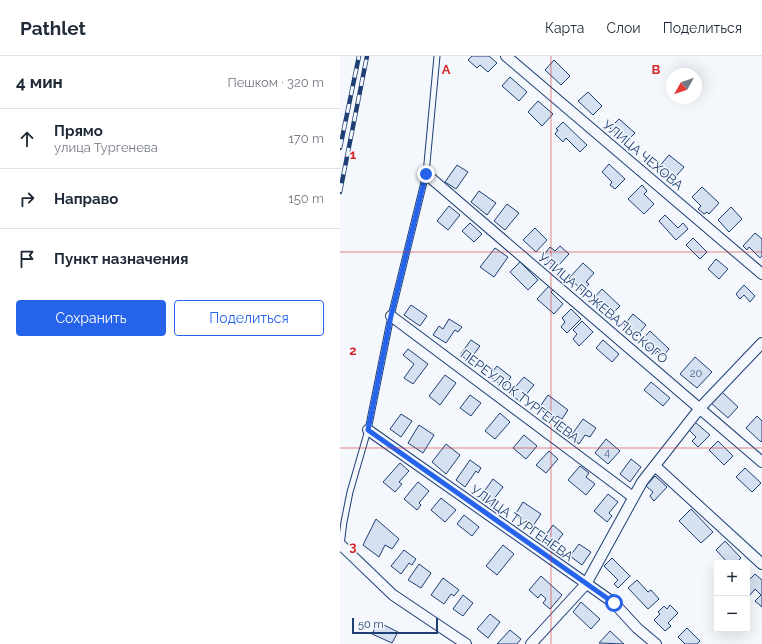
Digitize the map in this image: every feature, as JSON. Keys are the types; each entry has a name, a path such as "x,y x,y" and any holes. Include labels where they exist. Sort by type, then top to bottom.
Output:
{"street":[{"name":"УЛИЦА ЧЕХОВА","path":"506,56 762,274"},
{"name":"УЛИЦА ПРЖЕВАЛЬСКОГО","path":"426,174 762,462"},
{"name":"ПЕРЕУЛОК ТУРГЕНЕВА","path":"391,316 634,497"},
{"path":"531,644 586,584 642,482 700,408 762,343"},
{"name":"УЛИЦА ТУРГЕНЕВА","path":"368,430 614,603 637,628 656,644"},
{"path":"655,466 762,564"},
{"path":"340,547 393,594 466,644"}],"lane":[{"path":"340,547 350,492 368,430 391,316 426,174 437,56"}],"building":[{"path":"472,56 489,56 497,63 488,72 480,65 477,68 468,60"},
{"path":"554,60 570,76 561,85 545,70"},
{"path":"510,77 527,92 519,101 502,86"},
{"path":"588,92 602,106 593,115 578,101"},
{"path":"538,101 553,114 542,126 528,112"},
{"path":"619,119 635,133 626,142 610,128"},
{"path":"563,122 587,145 580,152 566,138 563,142 555,134 558,130 556,129"},
{"path":"669,155 684,167 672,181 657,169"},
{"path":"609,164 625,179 615,189 610,185 612,182 602,172"},
{"path":"457,165 468,172 456,189 445,182"},
{"path":"642,185 647,191 644,194 654,204 644,214 628,199"},
{"path":"702,187 719,203 709,214 707,212 704,214 698,209 701,206 692,197"},
{"path":"479,191 496,203 487,215 471,202"},
{"path":"507,204 519,213 505,230 494,221"},
{"path":"449,206 460,215 448,230 437,221"},
{"path":"731,207 742,219 729,232 718,220"},
{"path":"665,215 678,228 683,223 688,229 676,240 659,221"},
{"path":"470,223 482,234 474,242 462,231"},
{"path":"535,228 547,240 536,252 523,240"},
{"path":"755,233 762,239 762,256 760,258 749,247 747,250 743,246"},
{"path":"693,238 707,252 700,259 686,245"},
{"path":"560,246 569,254 556,268 543,256 550,247 555,251"},
{"path":"495,248 508,257 494,277 480,267"},
{"path":"716,259 728,269 719,279 708,269"},
{"path":"520,262 538,280 528,290 510,272"},
{"path":"583,263 594,273 586,282 589,284 583,291 569,278"},
{"path":"744,285 755,296 750,302 744,295 740,299 736,294"},
{"path":"549,286 553,290 551,292 563,304 554,314 537,299"},
{"path":"602,289 620,306 611,315 593,299"},
{"path":"411,305 427,316 420,326 404,315"},
{"path":"571,309 581,319 567,333 561,327 565,322 562,318"},
{"path":"633,314 646,325 637,336 624,325"},
{"path":"449,319 462,327 458,332 455,330 446,343 433,335 439,326 443,329"},
{"path":"582,321 593,332 579,346 573,339 577,334 573,330"},
{"path":"650,331 669,349 663,356 657,351 655,354 641,341"},
{"path":"471,340 480,346 469,361 460,355"},
{"path":"603,340 619,354 612,362 596,348"},
{"path":"408,349 428,364 413,384 404,378 414,364 403,355"},
{"path":"695,357 712,372 697,388 680,374"},
{"path":"497,366 511,377 504,387 489,376"},
{"path":"445,375 456,383 440,405 429,396"},
{"path":"524,377 534,385 520,402 510,393"},
{"path":"651,382 670,398 663,406 644,390"},
{"path":"722,392 738,407 728,418 711,403"},
{"path":"470,395 481,403 471,416 460,408"},
{"path":"548,395 568,410 562,419 557,416 554,420 539,408"},
{"path":"500,413 510,422 495,439 485,431"},
{"path":"401,414 412,421 401,437 390,429"},
{"path":"757,416 762,421 761,442 746,428"},
{"path":"583,419 596,428 590,437 585,435 579,444 570,437"},
{"path":"695,422 710,435 698,447 692,441 696,437 688,429"},
{"path":"419,425 434,435 423,453 408,443"},
{"path":"524,435 537,446 526,459 513,448"},
{"path":"606,439 620,451 608,464 595,453"},
{"path":"718,441 733,456 724,465 709,450"},
{"path":"446,444 460,455 446,474 432,462"},
{"path":"549,451 558,459 546,473 536,465"},
{"path":"631,459 641,467 630,482 620,474"},
{"path":"470,460 481,468 478,473 476,471 465,487 456,480"},
{"path":"400,463 409,471 399,482 402,484 395,492 383,482"},
{"path":"580,466 589,473 586,477 595,484 586,495 568,480"},
{"path":"745,468 761,483 752,492 736,477"},
{"path":"655,476 667,487 654,501 650,496 653,492 646,486"},
{"path":"493,479 503,487 490,504 480,497"},
{"path":"418,482 429,491 419,503 421,505 417,510 404,499"},
{"path":"608,494 618,502 609,513 612,516 607,522 594,511"},
{"path":"441,498 456,510 445,522 431,510"},
{"path":"523,502 541,514 531,529 519,522 520,519 515,515"},
{"path":"691,509 713,532 701,543 679,521"},
{"path":"464,515 479,527 472,536 457,524"},
{"path":"376,519 399,539 392,549 385,545 379,557 363,545"},
{"path":"553,525 563,534 552,548 542,540"},
{"path":"725,541 741,558 739,560 725,560 716,550"},
{"path":"579,544 591,552 582,565 570,556"},
{"path":"503,545 514,554 497,575 486,566"},
{"path":"404,550 416,559 412,565 409,563 401,574 391,566"},
{"path":"612,558 630,576 618,588 614,584 618,580 604,566"},
{"path":"419,564 431,573 421,588 408,580"},
{"path":"755,574 762,580 762,607 755,601 761,595 755,589 750,595 750,579"},
{"path":"541,576 562,595 550,609 543,603 546,599 541,594 538,598 529,590"},
{"path":"443,578 459,590 454,596 451,594 444,604 431,595"},
{"path":"637,580 648,592 651,590 659,599 648,609 628,588"},
{"path":"463,595 473,603 463,616 453,609"},
{"path":"581,602 600,619 591,629 573,612"},
{"path":"670,605 678,613 668,623 671,626 665,631 654,620 660,614 658,612 664,606 667,609"},
{"path":"490,614 500,622 488,638 477,629"},
{"path":"378,622 398,632 392,643 372,634"},
{"path":"687,628 700,641 697,644 685,644 678,637"},
{"path":"510,630 521,639 517,644 497,644"},
{"path":"610,631 624,644 599,643"}],"railway":[{"path":"340,148 359,56"},
{"path":"340,192 367,56"}],"route":[{"path":"426,174 391,316 368,430 614,603"}]}
